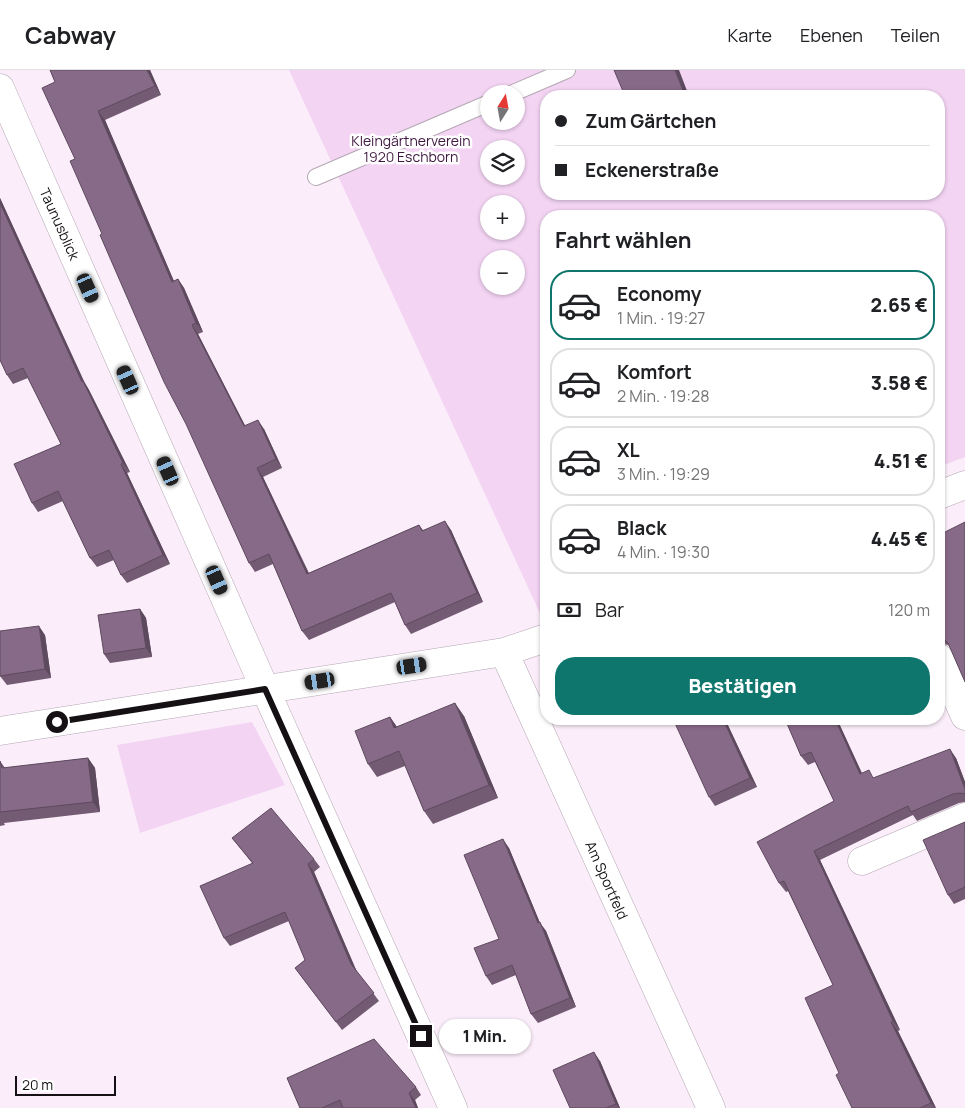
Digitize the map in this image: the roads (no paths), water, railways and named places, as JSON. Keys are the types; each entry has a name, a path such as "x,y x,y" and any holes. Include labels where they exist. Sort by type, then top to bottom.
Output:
{"street":[{"name":"Taunusblick","path":"0,88 265,689 453,1108"},
{"path":"945,493 965,485"},
{"path":"0,731 504,652 540,640"},
{"name":"Am Sportfeld","path":"504,652 711,1108"},
{"path":"945,671 965,716"},
{"path":"862,861 965,816"}],"lane":[{"path":"525,88 567,70"},
{"path":"316,178 480,107"}],"park label":[{"name":"Kleingärtnerverein 1920 Eschborn","path":"411,148"}]}
